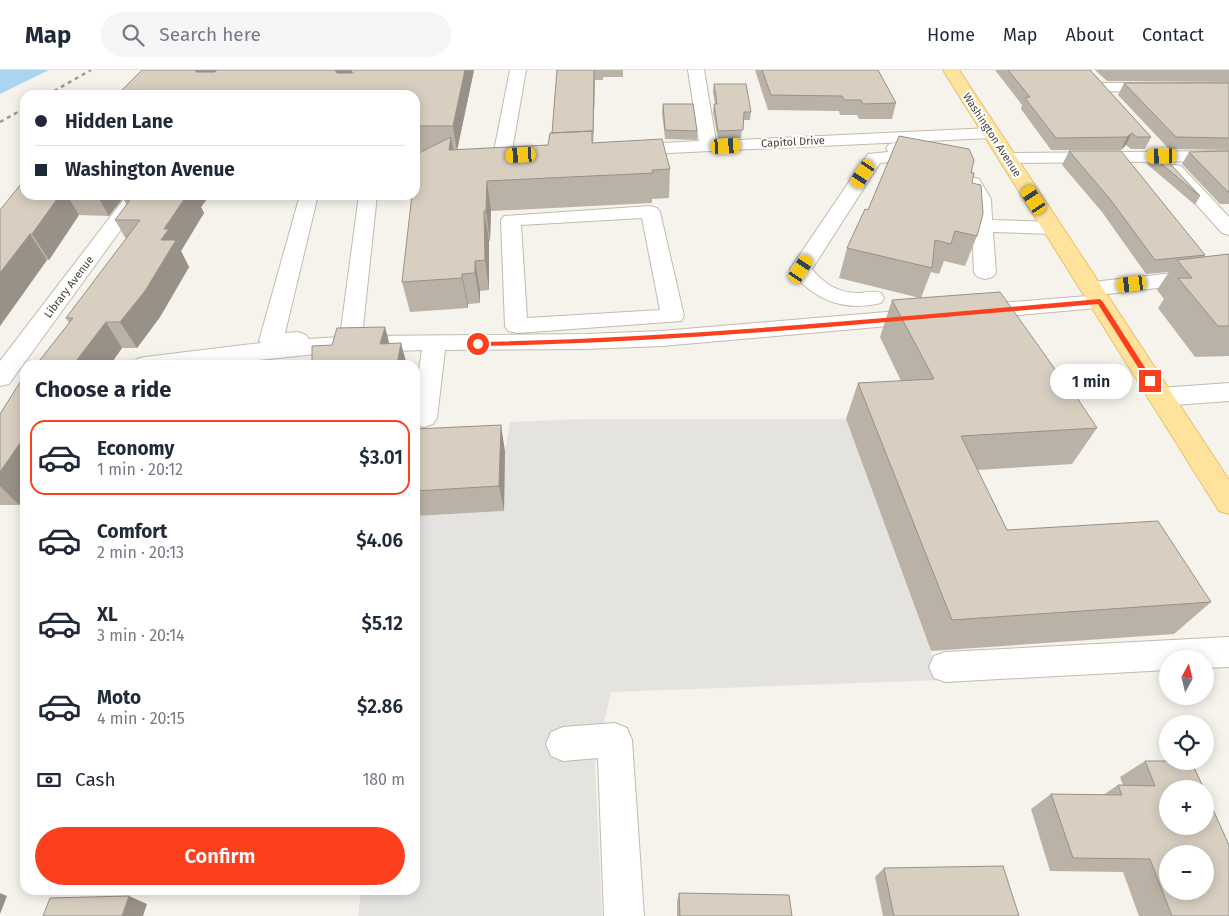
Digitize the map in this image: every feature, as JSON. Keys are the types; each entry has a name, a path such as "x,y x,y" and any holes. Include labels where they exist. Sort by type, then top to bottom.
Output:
{"main road":[{"name":"Washington Avenue","path":"950,70 985,152 1052,228 1229,504"}],"street":[{"path":"502,156 518,70"},
{"path":"696,70 708,146"},
{"path":"1114,102 1096,82 1229,88"},
{"path":"888,138 900,156"},
{"name":"Capitol Drive","path":"610,151 888,138 985,152"},
{"path":"1150,143 1229,229"},
{"path":"985,152 981,199 986,273"},
{"path":"873,298 836,298 812,284 801,269 874,158 985,152 1229,156"},
{"path":"483,157 522,155"},
{"name":"Library Avenue","path":"0,380 133,200"},
{"path":"308,200 270,341 516,326 673,316 650,212 512,220 516,326"},
{"path":"351,336 367,200"},
{"path":"983,226 1052,228"},
{"path":"190,360 316,346 435,342 478,344 698,336 952,314 1096,295 1229,273"},
{"path":"424,418 435,342"},
{"path":"0,380 20,378"},
{"path":"1160,397 1229,392"},
{"path":"945,667 1229,652"},
{"path":"563,744 614,740 624,916"}],"shaded area":[{"path":"582,419 846,419 941,680 611,692 595,763 602,916 358,916 360,895 420,895 420,516 504,511 505,451 510,422"}],"water":[{"path":"0,70 49,70 0,94"}],"building":[{"path":"142,70 215,72 217,70 335,70 337,73 353,73 355,70 465,70 453,126 420,126 420,90 122,90"},
{"path":"557,70 594,70 593,132 552,133"},
{"path":"762,70 878,70 896,103 863,104 861,100 844,100 842,96 771,95"},
{"path":"1008,70 1090,70 1151,137 1137,137 1132,133 1127,137 1056,138 1025,98 1030,97"},
{"path":"1124,83 1229,83 1229,138 1176,137"},
{"path":"714,84 746,84 751,112 744,112 743,130 718,131 714,104 717,104"},
{"path":"663,104 693,104 697,131 665,130"},
{"path":"592,131 592,143 662,139 670,169 652,170 653,173 487,181 486,211 484,211 485,260 475,261 475,273 462,274 462,278 402,282 411,200 420,200 420,152 451,137 449,150 548,145 550,133"},
{"path":"899,136 969,149 974,160 971,173 974,173 972,183 981,185 983,214 977,236 955,231 951,244 935,240 932,268 847,248 865,209 868,210"},
{"path":"1069,151 1121,151 1205,255 1155,260 1110,199"},
{"path":"1229,151 1229,192 1228,192 1189,152"},
{"path":"1152,156 1163,156 1200,196"},
{"path":"20,185 20,200 56,200 0,273 0,210"},
{"path":"130,200 184,200 164,229 169,229 161,240 176,240 145,291 120,322 106,322 77,360 40,360 73,318 66,318 140,220 115,220"},
{"path":"1229,254 1229,326 1218,326 1178,278 1192,278 1177,260"},
{"path":"1000,292 1057,372 1060,372 1097,428 961,436 1007,530 1158,521 1211,602 952,620 858,383 934,379 892,300"},
{"path":"385,327 380,344 401,343 398,360 312,360 312,346 332,345 337,328"},
{"path":"20,382 20,443 0,472 0,414"},
{"path":"501,425 499,486 420,491 420,429"},
{"path":"1145,761 1159,761 1159,770 1195,770 1200,780 1159,780 1159,835 1214,835 1214,812 1229,845 1229,916 1172,916 1166,900 1214,900 1214,845 1159,845 1159,882 1150,859 1073,858 1051,794 1122,795 1118,785 1155,786"},
{"path":"1003,866 1019,916 894,916 884,868"},
{"path":"679,893 789,895 792,916 680,916"},
{"path":"129,896 122,916 43,916 50,898"}],"railway":[{"path":"56,90 91,70"},
{"path":"0,122 20,111"}],"route":[{"path":"478,344 698,336 829,323 1100,302 1150,381"}]}
